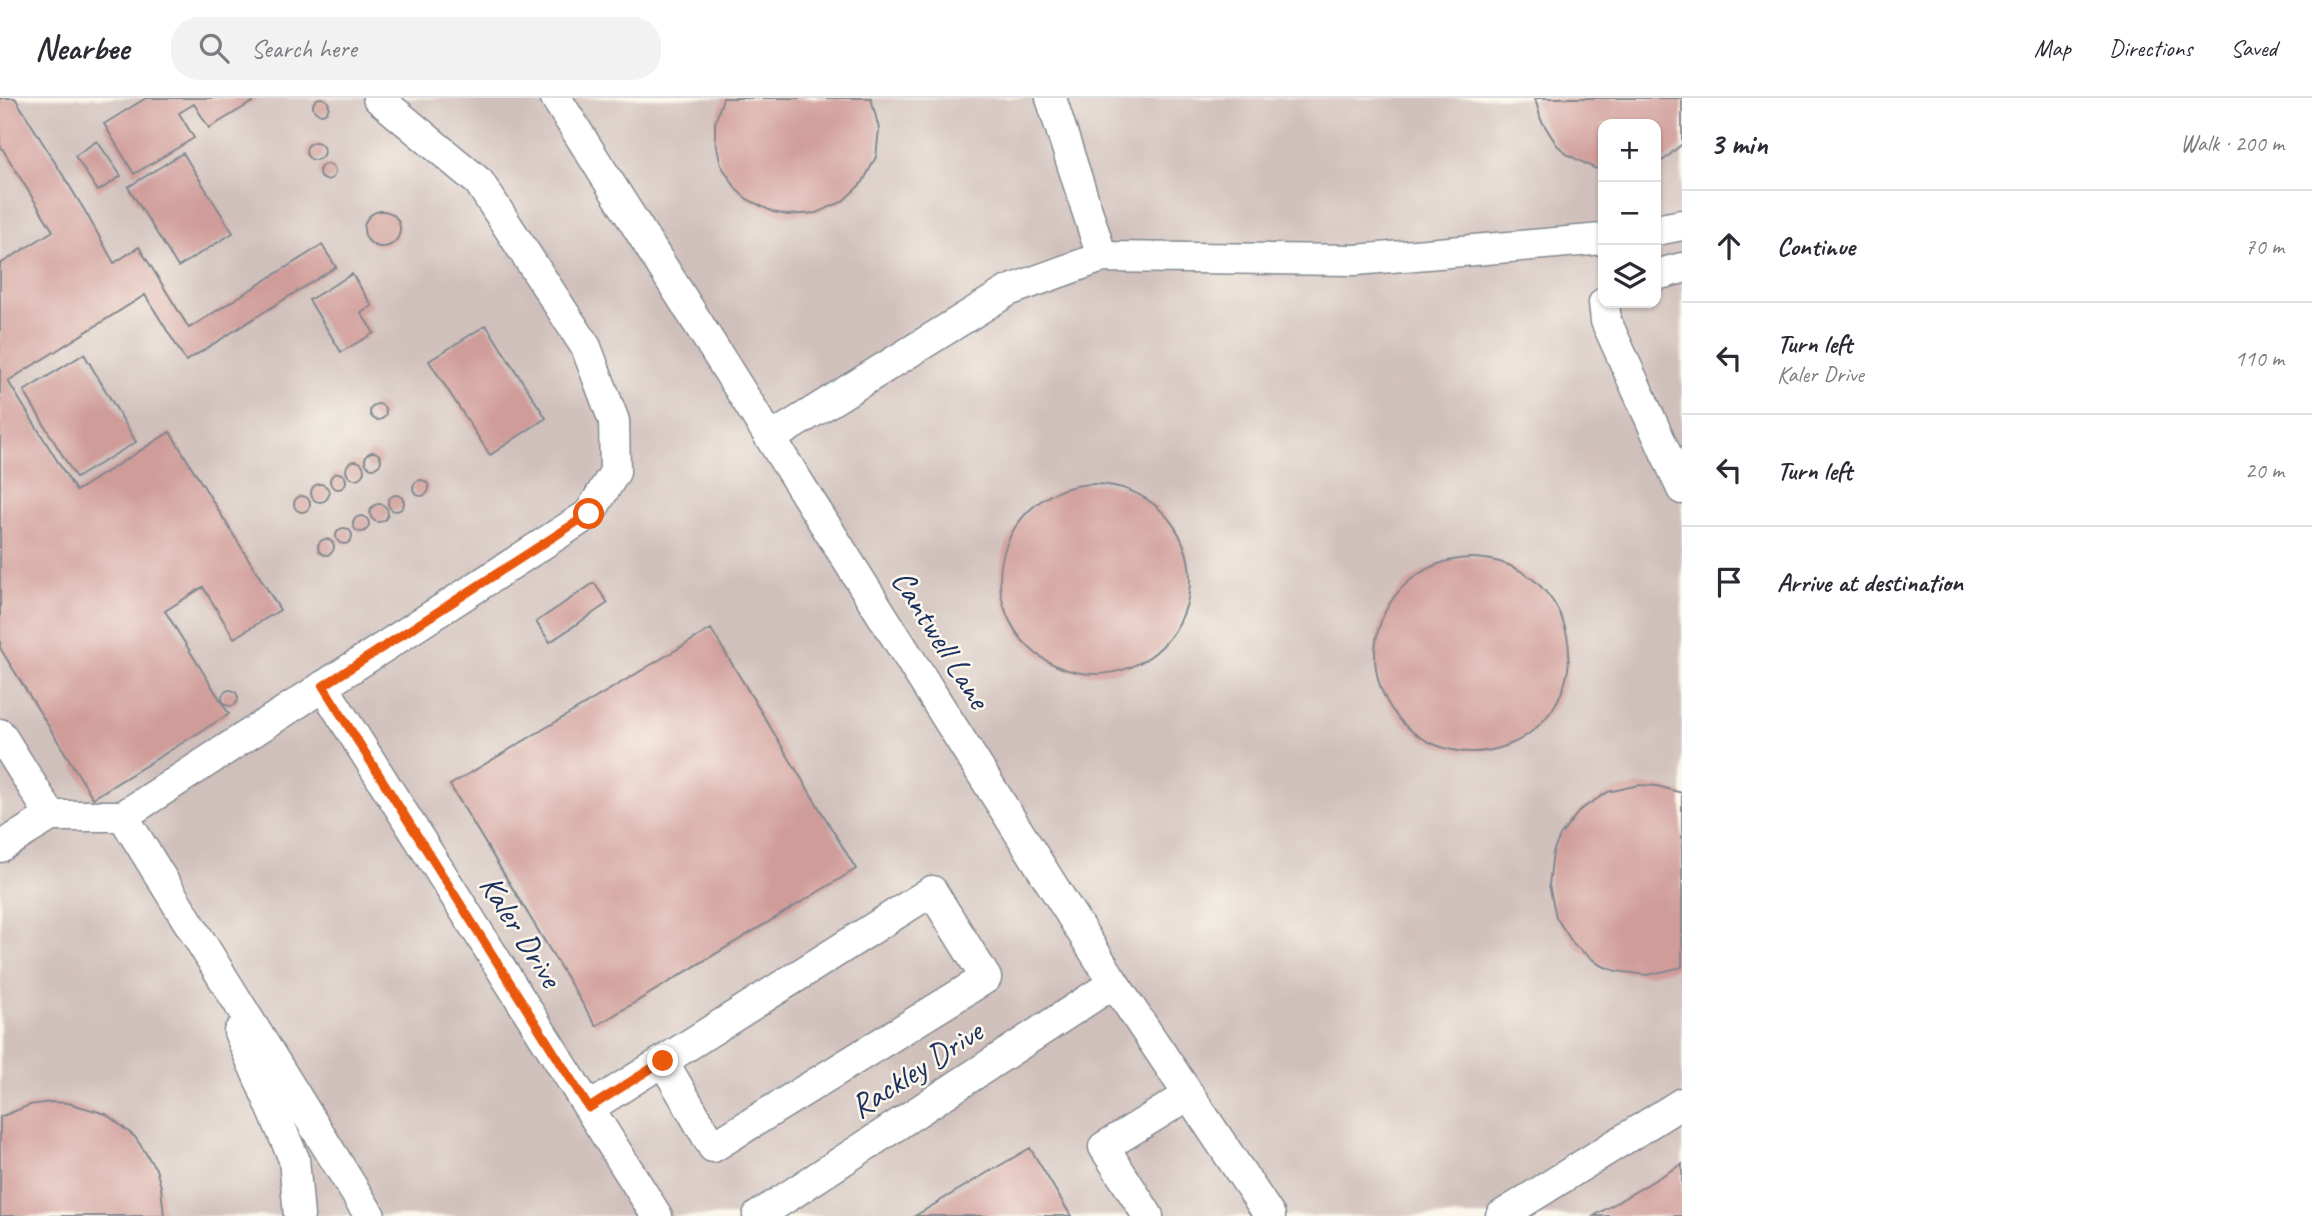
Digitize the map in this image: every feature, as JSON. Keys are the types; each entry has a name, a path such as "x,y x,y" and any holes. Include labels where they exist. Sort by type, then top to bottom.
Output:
{"street":[{"path":"0,847 51,816 123,816 589,514 615,472 614,421 586,347 479,182 378,98"},
{"name":"Cantwell Lane","path":"556,98 1114,983 1270,1216"},
{"path":"1051,98 1102,257"},
{"path":"1661,229 1682,225"},
{"path":"771,438 1008,291 1102,257 1356,260 1598,239"},
{"path":"1661,274 1682,268"},
{"path":"1605,308 1606,321 1682,489"},
{"name":"Kaler Drive","path":"323,686 657,1216"},
{"path":"0,734 51,816"},
{"path":"123,816 370,1216"},
{"path":"589,1108 663,1061 932,891 986,978 713,1147 663,1061"},
{"path":"199,939 294,1159 299,1216"},
{"name":"Rackley Drive","path":"758,1216 1114,983"},
{"path":"1148,1216 1104,1147 1189,1095"},
{"path":"1501,1216 1682,1103"}],"shaded area":[{"path":"0,98 1682,98 1682,1216 0,1216"}],"building":[{"path":"0,98 15,98 114,263 139,247 189,328 322,245 336,267 186,361 145,295 8,381 76,491 170,432 280,610 234,638 203,587 165,611 229,714 93,798 0,648 0,264 53,231 0,145"},
{"path":"146,98 259,98 209,128 194,104 179,113 194,138 134,174 104,124"},
{"path":"318,98 324,98 329,106 327,112 318,114 313,109 313,103"},
{"path":"723,98 871,98 879,129 876,157 863,182 842,202 816,213 787,215 773,212 747,199 737,190 721,165 715,138 715,123"},
{"path":"1535,98 1682,98 1682,144 1661,161 1661,119 1598,119 1598,169 1568,155 1557,145 1541,120"},
{"path":"97,141 121,176 98,191 75,156"},
{"path":"315,142 321,145 324,151 321,157 315,160 309,157 306,151 309,145"},
{"path":"183,153 233,233 178,267 128,187"},
{"path":"324,164 330,164 335,172 333,178 324,180 319,175 319,169"},
{"path":"382,211 394,217 400,229 394,241 382,247 370,241 364,229 370,217"},
{"path":"352,274 372,306 361,313 374,333 341,352 309,300"},
{"path":"486,325 546,418 490,455 429,361"},
{"path":"84,354 136,442 76,478 24,391"},
{"path":"375,404 381,404 386,412 384,418 375,420 370,415 370,409"},
{"path":"370,452 376,452 381,460 379,466 370,468 365,463 365,457"},
{"path":"355,461 361,464 364,470 361,476 355,479 349,476 346,470 349,464"},
{"path":"335,473 341,473 346,481 344,487 335,489 330,484 330,478"},
{"path":"418,480 424,480 429,488 427,494 418,496 413,491 413,485"},
{"path":"320,484 326,487 329,493 326,499 320,502 314,499 311,493 314,487"},
{"path":"1095,484 1131,492 1148,500 1162,512 1174,526 1182,543 1190,579 1182,615 1174,632 1162,646 1148,658 1131,666 1095,674 1059,666 1042,658 1028,646 1016,632 1008,615 1000,579 1008,543 1016,526 1028,512 1042,500 1059,492"},
{"path":"393,495 399,495 404,503 402,509 393,511 388,506 388,500"},
{"path":"299,496 305,496 310,504 308,510 299,512 294,507 294,501"},
{"path":"379,504 385,507 388,513 385,519 379,522 373,519 370,513 373,507"},
{"path":"358,516 364,516 369,524 367,530 358,532 353,527 353,521"},
{"path":"341,528 347,528 352,536 350,542 341,544 336,539 336,533"},
{"path":"323,539 329,539 334,547 332,553 323,555 318,550 318,544"},
{"path":"1472,558 1509,565 1541,586 1562,618 1569,655 1562,692 1541,724 1509,745 1472,752 1435,745 1403,724 1382,692 1375,655 1382,618 1403,586 1435,565"},
{"path":"594,583 608,603 550,642 536,622"},
{"path":"711,629 856,869 596,1026 450,785"},
{"path":"227,690 233,690 238,698 236,704 227,706 222,701 222,695"},
{"path":"1639,785 1657,786 1682,793 1682,967 1648,975 1616,971 1600,965 1574,945 1556,917 1549,885 1553,852 1560,836 1580,810 1608,792"},
{"path":"68,1103 106,1114 135,1137 156,1169 164,1216 0,1216 0,1117 30,1105"},
{"path":"1030,1148 1071,1216 915,1216 980,1177"},
{"path":"1682,1164 1682,1216 1594,1216"}],"route":[{"path":"589,514 323,686 589,1108 663,1061"}]}
